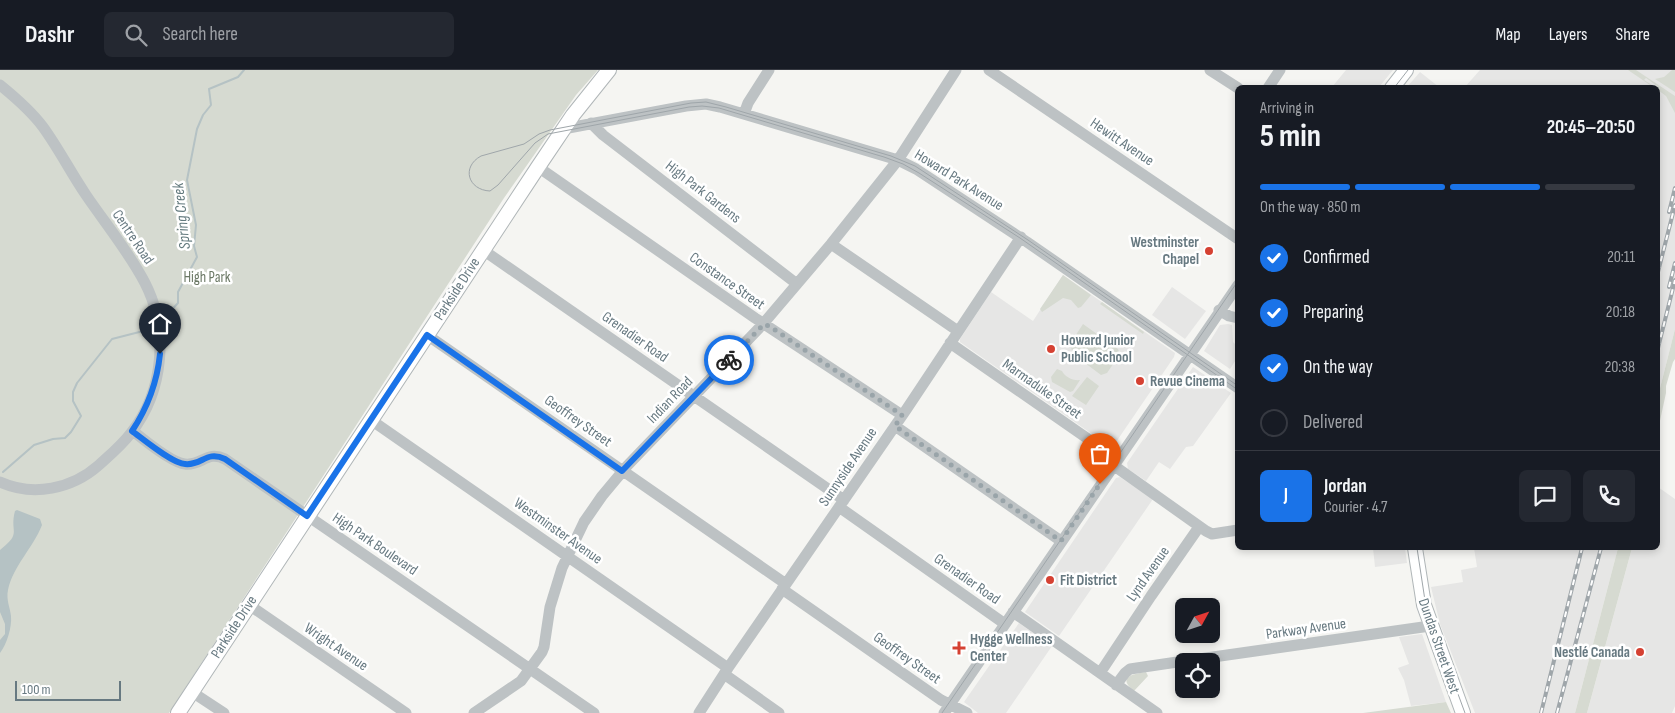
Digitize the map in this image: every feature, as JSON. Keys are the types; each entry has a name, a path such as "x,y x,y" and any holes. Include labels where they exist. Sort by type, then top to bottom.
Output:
{"main road":[{"name":"Parkside Drive","path":"178,713 563,129 609,70"},
{"path":"1394,85 1406,70"},
{"name":"Dundas Street West","path":"1415,550 1421,594 1430,626 1463,713"}],"street":[{"path":"744,114 748,103 769,70"},
{"name":"Indian Road","path":"474,713 518,684 544,647 553,595 567,556 592,510 622,471 764,324 831,244 898,160 956,70"},
{"name":"Hewitt Avenue","path":"990,70 1235,237"},
{"path":"1210,70 1235,86"},
{"path":"1270,85 1280,70"},
{"name":"Centre Road","path":"0,85 29,111 44,128 70,172 138,272 153,301 160,334 158,374 150,399 123,443 83,477 62,486 37,489 17,487 0,482"},
{"name":"Howard Park Avenue","path":"563,129 700,104 720,107 898,160 916,169 1020,237 1235,386"},
{"name":"High Park Gardens","path":"591,123 603,135 797,284"},
{"name":"Constance Street","path":"538,167 764,324 902,415"},
{"name":"Sunnyside Avenue","path":"699,713 895,426 1020,237"},
{"path":"831,244 958,331"},
{"name":"Grenadier Road","path":"483,250 694,396 1005,624"},
{"path":"947,709 1235,288"},
{"path":"1219,310 1235,317"},
{"name":"Geoffrey Street","path":"427,335 784,586 947,709 958,707 967,713"},
{"name":"Marmaduke Street","path":"950,343 1075,430 1199,527"},
{"name":"Westminster Avenue","path":"371,420 567,556 726,671 779,713"},
{"path":"895,426 1061,541"},
{"name":"High Park Boulevard","path":"132,431 179,463 190,464 212,456 225,459 594,713"},
{"path":"1199,527 1212,534 1235,530"},
{"name":"Lynd Avenue","path":"1100,673 1199,527"},
{"name":"Wright Avenue","path":"249,605 406,713"},
{"name":"Grenadier Road","path":"1013,612 1157,713"},
{"name":"Parkway Avenue","path":"1220,656 1430,626"},
{"path":"1113,652 1115,660 1121,667 1130,669"},
{"name":"Parkway Avenue","path":"1130,669 1175,662"},
{"path":"1116,685 1130,669"},
{"path":"192,692 224,713"}],"shaded area":[{"path":"1346,70 1393,70 1381,85 1334,85"},
{"path":"1480,70 1675,70 1675,329 1660,388 1660,85 1467,85"},
{"path":"1420,72 1436,85 1409,85"},
{"name":"Howard Junior Public School","path":"1063,275 1175,353 1112,448 960,342 960,339 991,292 1033,321"},
{"path":"1172,287 1206,311 1185,339 1152,315"},
{"path":"1220,325 1232,325 1235,361 1230,369 1204,351"},
{"path":"1193,367 1231,393 1193,446 1186,447 1170,469 1159,462 1146,481 1128,469 1127,463"},
{"path":"1120,477 1153,499 1059,636 1025,612 1116,478"},
{"name":"Nestlé Canada","path":"1660,488 1675,499 1675,706 1672,713 1587,713 1631,550 1660,550"},
{"path":"17,510 40,519 42,525 14,573 8,590 7,597 11,625 7,640 0,653 0,640 5,634 5,624 0,612 0,550 13,536 15,511"},
{"path":"1373,550 1405,550 1407,563 1375,567"},
{"path":"1474,550 1617,550 1575,713 1475,713 1440,624 1431,587 1463,582 1461,570 1477,567"},
{"path":"1019,623 1052,646 1006,713 978,713 964,702"},
{"path":"1422,634 1446,702 1411,706 1404,680 1398,668 1409,664 1399,637"}],"green space":[{"name":"High Park","path":"0,70 598,70 576,95 504,198 169,713 0,713"},
{"path":"1628,70 1636,70 1658,85 1646,78 1644,80 1652,85"},
{"path":"1672,70 1675,70 1675,92 1655,79 1664,77"},
{"path":"1660,86 1675,96 1675,113 1666,96 1660,92"},
{"path":"1063,275 1091,295 1081,307 1078,308 1071,300 1063,298 1042,312 1040,309"},
{"path":"1102,302 1144,332 1143,334 1100,304"},
{"path":"1083,324 1118,349 1120,354 1107,373 1101,375 1073,354 1070,344"},
{"path":"1675,329 1675,359 1666,386 1660,421 1660,388"},
{"path":"1057,369 1070,378 1080,380 1073,391 1070,392 1052,382 1051,377"},
{"path":"1087,377 1099,386 1086,405 1072,396"},
{"path":"1617,550 1631,550 1587,713 1575,713"},
{"path":"1146,672 1148,676 1134,691 1127,682 1128,677"},
{"path":"1446,702 1451,713 1363,713"}],"waterway":[{"name":"Spring Creek","path":"166,316 178,303 178,292 197,257 194,246 196,225 187,180 197,129 203,115 211,105 209,89 238,77 244,70"},
{"name":"Spring Creek","path":"3,472 34,445 53,439 65,438 71,432 81,416 73,401 73,392 77,383 112,339 151,329"}],"tram line":[{"path":"1396,85 1408,70"},
{"path":"1235,384 1028,240 915,166 891,156 726,107 706,102 691,103 550,130 539,134 524,144 481,156 471,166 469,172 472,182 476,187 490,191 498,185 535,143 548,134 689,107 719,108 903,164 1020,238 1235,388"},
{"path":"942,713 1235,285"},
{"path":"1417,550 1426,607 1465,713"}],"railway":[{"path":"1669,212 1675,188"},
{"path":"1660,264 1675,205"},
{"path":"1669,287 1675,263"},
{"path":"1660,340 1675,280"},
{"path":"1541,713 1582,550"},
{"path":"1557,713 1600,550"}],"way so far":[{"path":"729,360 764,324 769,326 902,415 895,426 1061,541 1100,484"}],"place":[{"name":"Westminster Chapel","path":"1209,251"},
{"name":"Howard Junior Public School","path":"1051,349"},
{"name":"Revue Cinema","path":"1140,381"},
{"name":"Fit District","path":"1050,580"},
{"name":"Hygge Wellness Center","path":"959,648"},
{"name":"Nestlé Canada","path":"1640,652"}],"route":[{"path":"160,354 158,374 150,399 132,431 179,463 190,464 208,456 219,456 307,516 427,335 622,471 729,360"}]}
